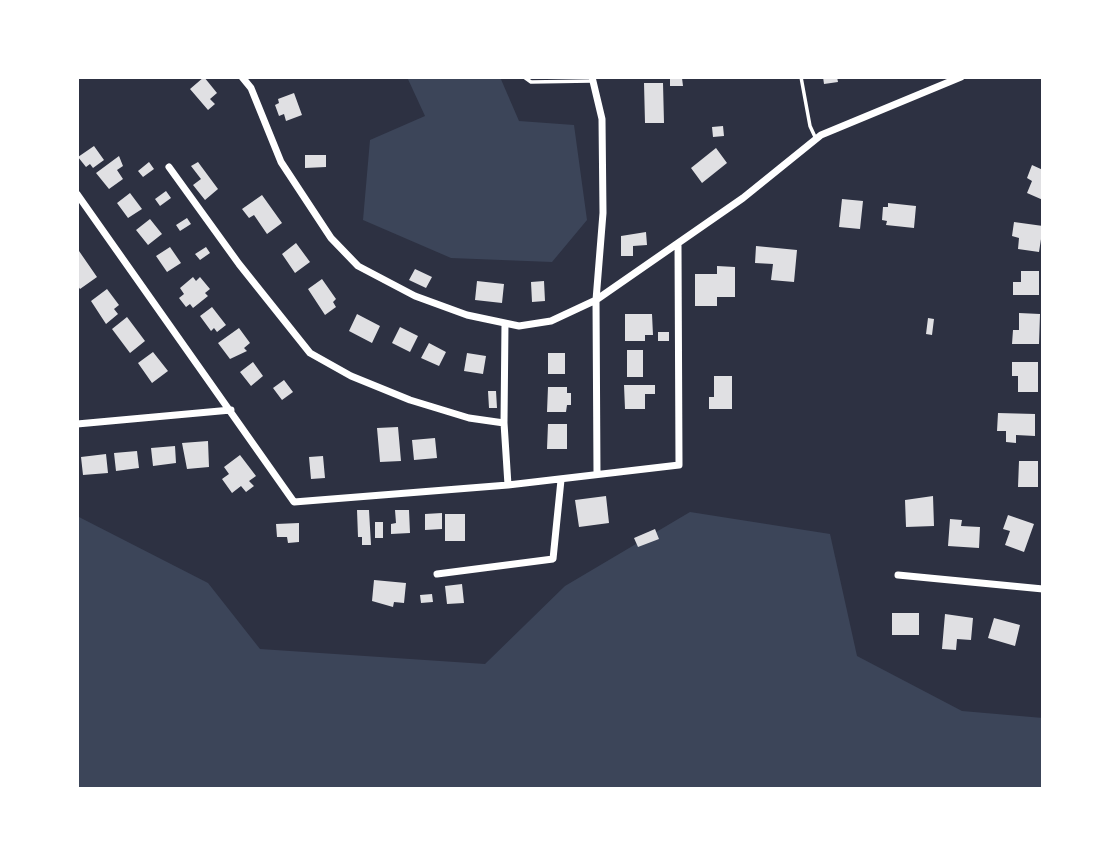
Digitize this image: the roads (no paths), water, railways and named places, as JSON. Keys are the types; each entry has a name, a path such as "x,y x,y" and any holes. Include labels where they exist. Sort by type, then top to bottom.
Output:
{"street":[{"path":"242,77 251,88 281,162 331,238 358,266 415,296 467,315 519,326 551,321 596,300 678,244 816,139 961,77"},
{"path":"593,79 602,119 603,214 596,300 597,474"},
{"path":"169,167 239,264 310,353 351,376 410,400 470,418 503,423"},
{"path":"77,194 294,502 561,480 679,465 678,244"},
{"path":"505,323 503,423 508,485"},
{"path":"77,424 231,410"},
{"path":"437,574 553,559 561,480"},
{"path":"898,575 1043,589"}],"lane":[{"path":"524,77 531,82 593,79"},
{"path":"801,77 810,126 816,139"}]}
